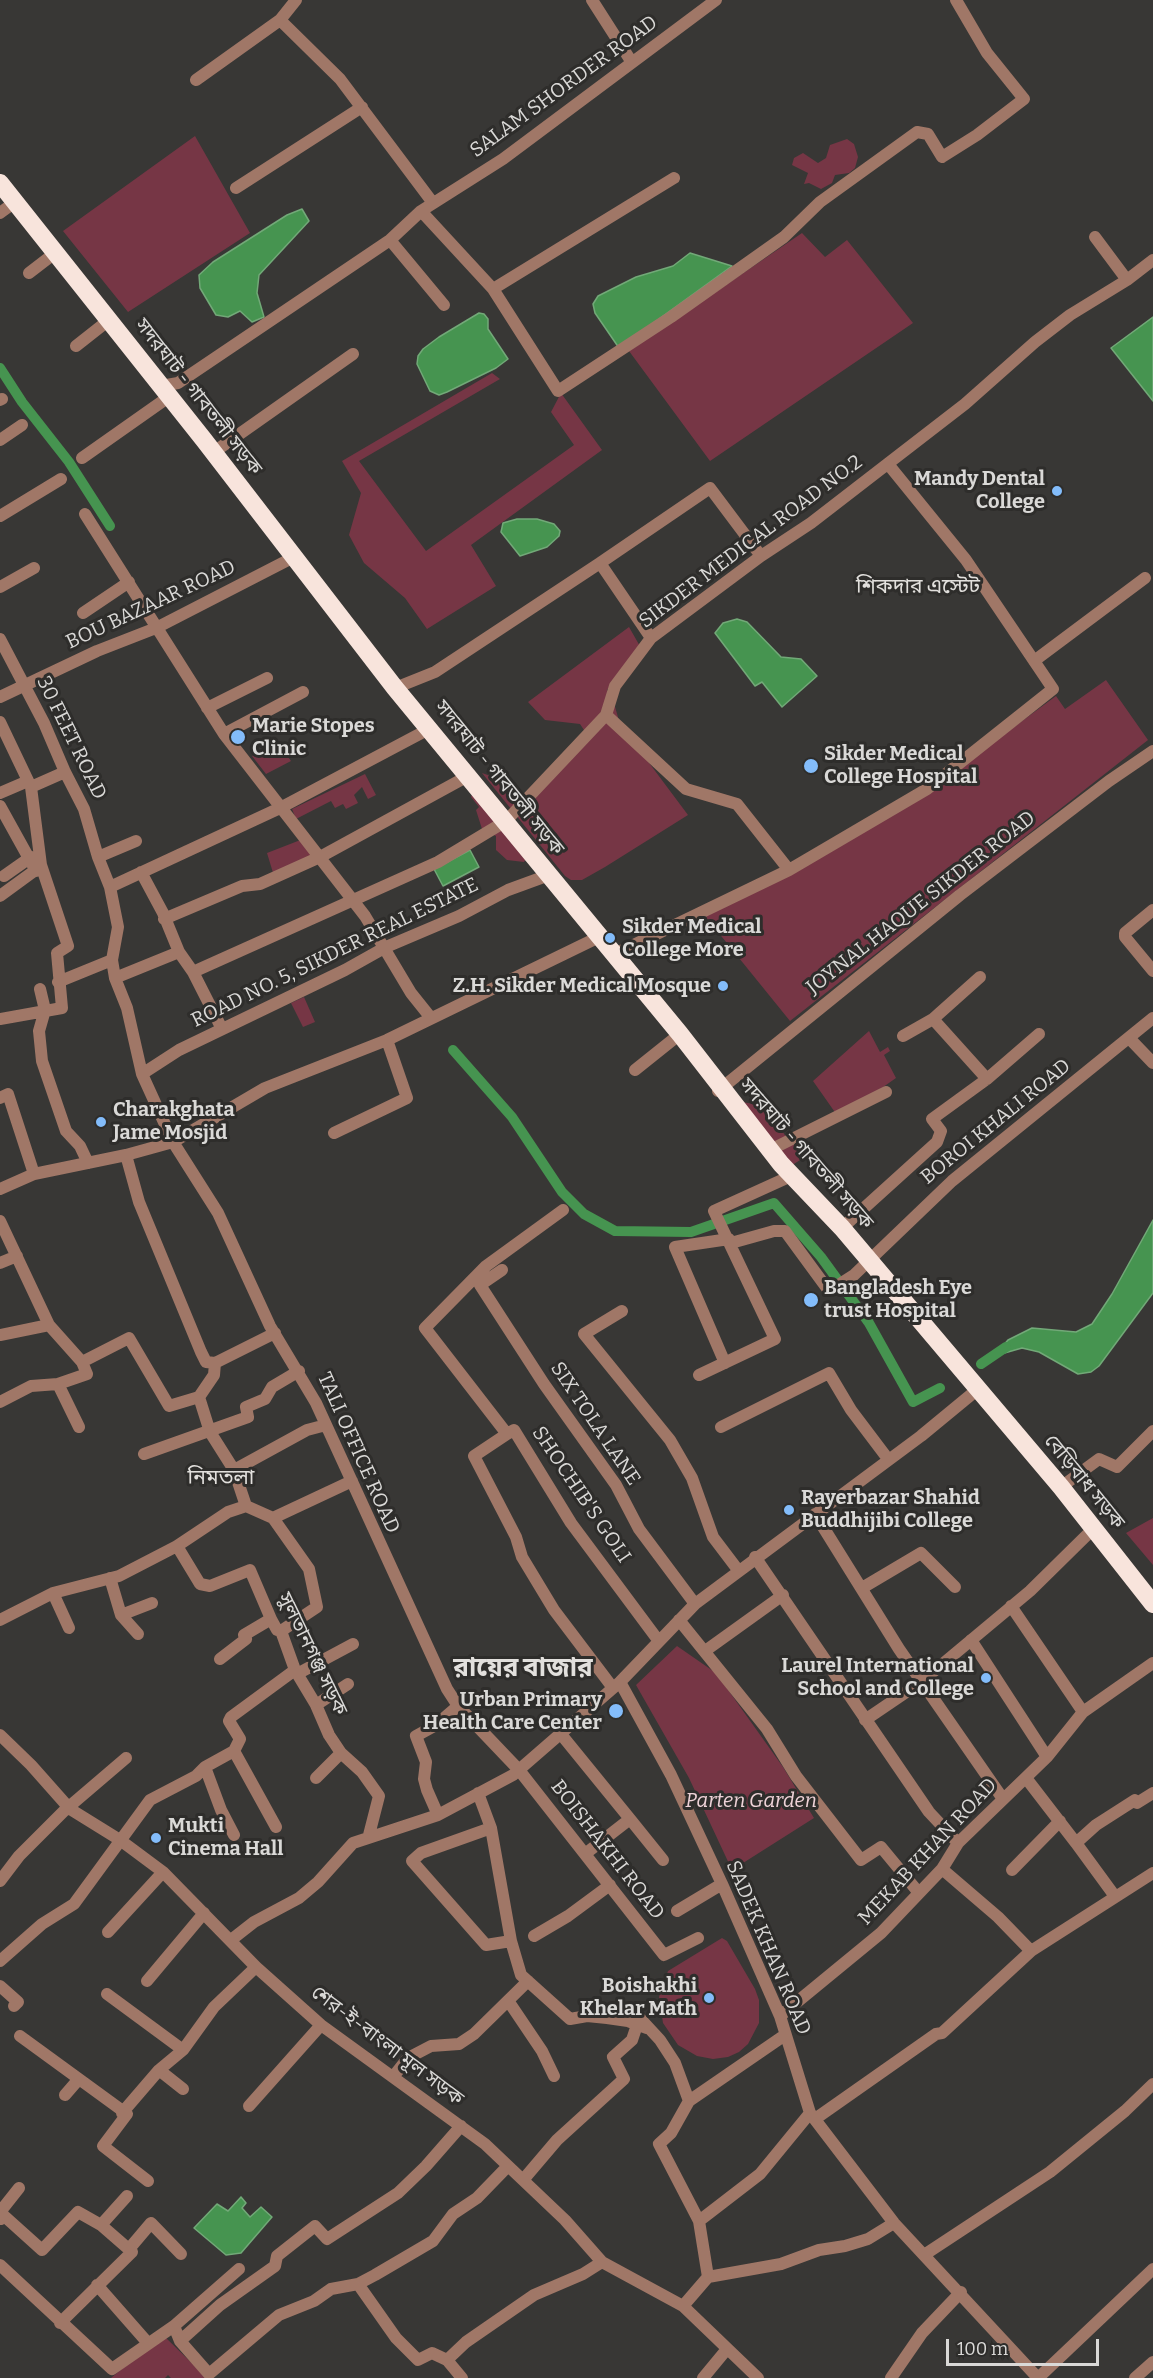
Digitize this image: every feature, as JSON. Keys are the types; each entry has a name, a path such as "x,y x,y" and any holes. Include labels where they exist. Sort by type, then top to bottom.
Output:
{"highway":[{"name":"সদরঘাট - গাবতলী সড়ক","path":"0,183 214,452 395,688 680,1034 719,1090 791,1176 842,1228 978,1389"},
{"name":"বেড়িবাধ সড়ক","path":"978,1389 1061,1487 1153,1604"}],"street":[{"path":"196,80 280,21 296,0"},
{"path":"592,0 631,61"},
{"name":"SALAM SHORDER ROAD","path":"82,458 165,391 390,240 421,211 503,159 631,61 716,0"},
{"path":"421,211 493,290 558,391 671,317 784,237 820,202 917,132 928,134 942,157 978,135 1023,99 987,53 956,0"},
{"path":"280,21 340,79 433,204"},
{"path":"236,188 362,107"},
{"path":"493,290 674,178"},
{"path":"0,213 15,202"},
{"path":"1095,237 1127,280"},
{"path":"390,240 444,305"},
{"path":"29,273 55,253"},
{"name":"SIKDER MEDICAL ROAD NO.2","path":"193,972 352,903 438,862 506,821 606,715 615,686 651,638 761,556 811,523 888,464 1070,315 1153,261"},
{"path":"76,346 109,320"},
{"path":"214,452 353,354"},
{"path":"0,440 22,425"},
{"path":"613,955 789,870 927,789 1053,689 966,560 888,464"},
{"path":"0,516 61,479"},
{"path":"395,688 435,672 710,488 761,556"},
{"path":"85,514 224,734 320,857 352,903 365,916 386,947 411,993 431,1018"},
{"name":"BOU BAZAAR ROAD","path":"0,697 97,651 156,628 294,557"},
{"path":"600,563 651,638"},
{"path":"0,587 34,568"},
{"path":"1034,661 1145,579"},
{"path":"83,613 129,582"},
{"name":"30 FEET ROAD","path":"0,639 44,723 64,772 84,808 98,857 110,887 118,927 112,960 115,978"},
{"path":"207,708 267,678"},
{"path":"224,734 303,692"},
{"path":"606,715 686,789 737,804 789,870"},
{"path":"0,722 30,784 39,868 68,946 57,953 62,1008 0,1020"},
{"path":"110,887 280,808 429,729"},
{"name":"JOYNAL HAQUE SIKDER ROAD","path":"719,1090 960,895 1153,751"},
{"path":"0,794 64,772"},
{"path":"164,919 242,886 260,884 320,857 468,776"},
{"path":"0,806 39,868"},
{"path":"98,857 136,842"},
{"path":"12,886 2,874 30,857"},
{"path":"0,896 39,868"},
{"path":"141,872 179,952 193,972 222,1029"},
{"name":"ROAD NO. 5, SIKDER REAL ESTATE","path":"142,1074 222,1029 345,970 386,947 459,916 508,890 549,875"},
{"path":"1153,910 1125,933 1125,937 1153,971"},
{"path":"0,1189 34,1174 126,1155 173,1142 265,1088 387,1040 599,937"},
{"path":"115,978 179,952"},
{"path":"58,982 112,960"},
{"path":"903,1036 933,1019 980,977"},
{"name":"TALI OFFICE ROAD","path":"115,978 127,1008 142,1074 173,1142 218,1213 244,1273 275,1333 299,1371 447,1689 458,1706 519,1770"},
{"path":"40,989 45,1010 39,1031 42,1061 66,1131 80,1146 88,1163"},
{"name":"BOROI KHALI ROAD","path":"727,1238 785,1231 829,1291 854,1275 952,1181 1153,1018"},
{"path":"933,1019 987,1079"},
{"path":"635,1070 680,1034"},
{"path":"842,1228 937,1142 941,1131 932,1119 987,1079 1039,1034"},
{"path":"1129,1038 1153,1063"},
{"path":"334,1132 407,1098 387,1040"},
{"path":"769,1151 886,1092"},
{"path":"0,1098 8,1094 34,1174"},
{"path":"126,1155 139,1202 206,1362 215,1363 275,1333"},
{"path":"699,1375 775,1339 714,1211 791,1176"},
{"name":"SHOCHIB'S GOLI","path":"563,1210 486,1266 425,1328 507,1434 514,1430 572,1523 658,1640"},
{"path":"0,1221 49,1325 82,1362 87,1374 58,1383 31,1386 0,1402"},
{"path":"725,1363 675,1247 727,1238"},
{"path":"0,1263 17,1256"},
{"name":"SIX TOLA LANE","path":"502,1270 480,1285 544,1384 615,1485 639,1529 695,1604"},
{"path":"622,1311 584,1334 670,1440 692,1478 713,1537 738,1570"},
{"path":"0,1335 49,1325"},
{"path":"82,1362 129,1338 169,1406 199,1397 214,1375 215,1363"},
{"path":"144,1454 248,1417 246,1407 265,1399 272,1388 299,1371"},
{"path":"721,1427 829,1373 851,1410 888,1459"},
{"path":"58,1383 79,1427"},
{"path":"231,1940 254,1922 299,1898 318,1882 353,1843 369,1835 380,1835 438,1815 519,1770 616,1685 695,1604 978,1389"},
{"path":"199,1397 210,1432 234,1470 246,1506"},
{"path":"234,1470 307,1430 326,1425"},
{"path":"1061,1487 1099,1459 1117,1467 1153,1431"},
{"name":"SADEK KHAN ROAD","path":"507,1434 474,1456 516,1537 522,1557 554,1610 616,1685 671,1775 780,2016 813,2116 894,2223 961,2292 1038,2378"},
{"path":"273,1518 352,1481"},
{"path":"0,1620 53,1593 110,1578 177,1546 228,1512 246,1506 273,1518 309,1569 317,1607 281,1631"},
{"path":"815,1514 921,1682 1003,1799"},
{"path":"866,1720 921,1682 971,1640 1093,1529"},
{"name":"সুলতানগঞ্জ সড়ক","path":"177,1546 200,1584 210,1586 250,1570 271,1619 277,1630 281,1631 296,1672 316,1705 329,1735 341,1753 362,1772 379,1796 369,1835"},
{"path":"862,1588 921,1553 955,1587"},
{"path":"755,1557 929,1812 958,1843"},
{"path":"110,1578 121,1615 138,1634"},
{"path":"53,1593 69,1628"},
{"path":"705,1651 783,1595"},
{"path":"121,1615 152,1603"},
{"path":"1011,1606 1083,1712"},
{"path":"220,1659 246,1639 244,1635 271,1619"},
{"path":"679,1620 767,1729 796,1776 861,1860 881,1847 919,1893"},
{"path":"971,1640 1047,1757"},
{"path":"0,1961 42,1924 74,1904 150,1800 196,1776 205,1767 234,1751 240,1739 229,1721 231,1717 296,1672 353,1644"},
{"name":"MEKAB KHAN ROAD","path":"780,2016 860,1952 919,1893 942,1869 958,1843 1047,1757 1083,1712 1153,1663"},
{"path":"316,1705 348,1684"},
{"path":"438,1815 427,1790 424,1779 426,1762 416,1736 436,1725 458,1706"},
{"path":"560,1733 663,1860"},
{"name":"শের-ই-বাংলা মূল সড়ক","path":"0,1735 31,1765 70,1809 120,1840 163,1872 256,1967 321,2025 461,2126 508,2166 565,2220 602,2262 683,2306 758,2378"},
{"path":"234,1751 276,1827"},
{"path":"316,1778 341,1753"},
{"path":"0,1881 20,1856 64,1811 70,1809 105,1774 126,1758"},
{"path":"205,1767 221,1810 234,1835"},
{"name":"BOISHAKHI ROAD","path":"519,1770 664,1954 698,1938"},
{"path":"1026,1778 1114,1895"},
{"path":"478,1793 491,1828 517,1966 528,1981 570,2019 587,2016 640,2022 660,2040 675,2063 689,2101"},
{"path":"1076,1843 1096,1825 1135,1800 1137,1803 1153,1793"},
{"path":"585,1854 630,1819"},
{"path":"1011,1870 1060,1821"},
{"path":"491,1828 422,1852 412,1861 486,1946 511,1941"},
{"path":"942,1869 998,1917 1030,1951"},
{"path":"108,1932 163,1872"},
{"path":"699,2221 724,2205 765,2169 813,2116 910,2054 961,2017 1030,1951 1114,1895 1153,1873"},
{"path":"677,1911 722,1884"},
{"path":"534,1936 560,1921 610,1885"},
{"path":"147,1981 204,1913"},
{"path":"122,2113 159,2070 183,2050 214,2007 256,1967"},
{"path":"393,2077 408,2058 430,2046 459,2044 509,2002 528,1981"},
{"path":"0,1986 18,2002 14,2006"},
{"path":"107,1994 183,2050"},
{"path":"509,2002 542,2051 554,2076"},
{"path":"523,2180 557,2140 624,2079 614,2057 632,2040 640,2022"},
{"path":"249,2106 321,2025"},
{"path":"708,2277 699,2221 659,2144 672,2133 689,2101 785,2035"},
{"path":"20,2036 48,2054 78,2080 127,2115 103,2146 148,2181"},
{"path":"159,2070 183,2089"},
{"path":"65,2095 78,2080"},
{"path":"924,2255 1050,2172 1125,2111 1153,2084"},
{"path":"180,2341 220,2305 275,2266 277,2256 315,2226 327,2239 398,2193 426,2166 461,2126"},
{"path":"174,2326 180,2341 209,2374 279,2315 314,2301 331,2289 358,2284 433,2241 453,2214 477,2198 508,2166"},
{"path":"19,2188 0,2212 2,2218 42,2250 78,2212 101,2225 132,2252 60,2323"},
{"path":"101,2225 127,2196"},
{"path":"129,2249 151,2223 181,2254"},
{"path":"683,2306 708,2277 781,2264 819,2250 845,2246 868,2239 894,2223"},
{"path":"447,2360 466,2342 534,2295 583,2274 602,2262"},
{"path":"0,2265 112,2369 147,2342 174,2326 238,2269"},
{"path":"1038,2378 1153,2269"},
{"path":"358,2284 396,2338 418,2360 432,2353 447,2360 462,2378"},
{"path":"98,2285 147,2342"},
{"path":"891,2378 922,2333 961,2292"},
{"path":"703,2378 727,2349"},
{"path":"1135,2378 1153,2362"}],"green space":[{"path":"195,136 250,233 128,312 63,231"},
{"path":"847,139 854,144 858,157 855,168 849,173 835,175 832,183 821,189 809,183 804,184 808,173 792,165 794,158 803,153 818,163 826,158 830,145"},
{"path":"802,233 825,257 847,240 913,323 710,461 629,351"},
{"path":"492,373 500,379 359,461 426,551 574,445 551,412 561,393 602,450 471,545 496,586 427,629 405,598 364,563 349,535 361,493 342,461"},
{"path":"629,627 641,648 607,690 613,700 620,724 688,815 582,880 571,880 565,876 482,773 496,778 516,796 527,799 590,739 580,724 545,720 528,702"},
{"path":"1106,680 1148,740 790,1021 705,916 976,755 1056,696 1065,709"},
{"path":"277,741 291,761 266,774 252,756"},
{"path":"365,774 376,795 368,799 362,787 354,795 358,803 346,809 343,804 335,808 331,801 296,819 292,809"},
{"path":"476,786 530,853 524,862 507,860 496,850 496,836 482,829 476,810 479,807 471,797"},
{"path":"303,839 315,857 274,876 267,853"},
{"path":"304,997 315,1022 303,1027 291,1003"},
{"path":"869,1031 880,1052 888,1047 890,1051 884,1055 896,1078 839,1118 813,1081"},
{"path":"731,1100 759,1105 774,1111 784,1134 805,1157 789,1167"},
{"path":"1153,1518 1153,1565 1126,1533"},
{"name":"Parten Garden","path":"677,1646 716,1673 783,1767 814,1818 732,1870 689,1778 636,1685"},
{"name":"Boishakhi Khelar Math","path":"722,1938 727,1941 755,1989 759,2000 759,2023 748,2044 739,2052 728,2057 713,2059 697,2056 678,2045 663,2023 659,1997 668,1971"},
{"path":"163,2335 207,2378 171,2378 168,2375 165,2378 111,2378"}],"shaded area":[{"path":"302,209 309,221 259,275 257,293 264,317 252,322 240,311 228,317 216,315 200,288 199,275 213,262 287,215"},
{"path":"690,253 732,266 619,348 595,313 593,304 598,296 636,277 673,266"},
{"path":"479,313 484,314 488,319 488,329 508,359 496,368 447,392 439,395 430,391 417,364 418,356 423,349 439,337"},
{"path":"1153,317 1153,401 1111,348"},
{"path":"517,519 537,519 554,524 560,531 559,536 547,547 520,556 501,532 503,523"},
{"path":"737,619 747,622 781,657 801,659 817,676 782,707 762,682 755,686 715,633 723,623"},
{"path":"470,850 479,867 443,886 434,869"},
{"path":"1153,1220 1153,1293 1099,1366 1091,1372 1078,1374 1039,1352 1022,1348 994,1356 1008,1340 1032,1328 1076,1332 1092,1324 1112,1294"},
{"path":"241,2197 246,2203 242,2208 250,2217 261,2207 272,2217 241,2253 226,2255 194,2228 217,2204 228,2211"}],"waterway":[{"path":"0,368 22,402 69,462 110,526"},
{"path":"453,1050 512,1117 562,1192 584,1214 615,1231 691,1232 774,1203 821,1257 869,1323 913,1402 940,1388"},
{"path":"981,1364 1006,1347"}],"place":[{"name":"Mandy Dental College","path":"1057,491"},
{"name":"Marie Stopes Clinic","path":"238,737"},
{"name":"Sikder Medical College Hospital","path":"811,766"},
{"name":"Sikder Medical College More","path":"610,938"},
{"name":"Z.H. Sikder Medical Mosque","path":"723,986"},
{"name":"Charakghata Jame Mosjid","path":"101,1122"},
{"name":"Bangladesh Eye trust Hospital","path":"811,1300"},
{"name":"Rayerbazar Shahid Buddhijibi College","path":"789,1510"},
{"name":"Laurel International School and College","path":"986,1678"},
{"name":"Urban Primary Health Care Center","path":"616,1711"},
{"name":"Mukti Cinema Hall","path":"156,1838"},
{"name":"Boishakhi Khelar Math","path":"709,1998"}],"district":[{"name":"শিকদার এস্টেট","path":"918,587"},
{"name":"নিমতলা","path":"221,1478"},
{"name":"রায়ের বাজার","path":"523,1669"}]}
